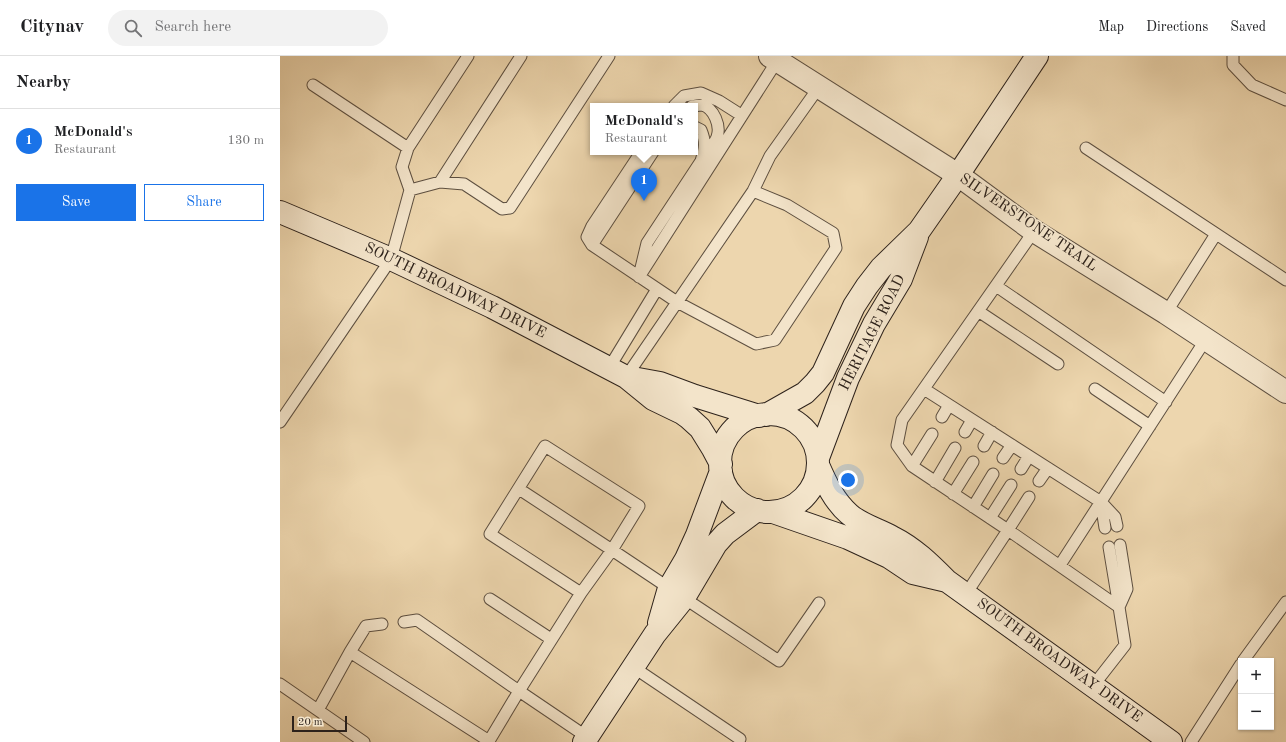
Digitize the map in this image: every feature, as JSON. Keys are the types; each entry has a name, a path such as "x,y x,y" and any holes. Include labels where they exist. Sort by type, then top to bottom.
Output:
{"main road":[{"name":"HERITAGE ROAD","path":"762,415 805,393 815,384 823,373 854,306 867,286 881,268 919,231 1037,56"},
{"name":"SILVERSTONE TRAIL","path":"773,58 958,175 1034,231 1166,313 1286,392"},
{"name":"SOUTH BROADWAY DRIVE","path":"280,212 391,259 492,307 618,373 653,399 682,413 700,428 714,449 721,467"},
{"name":"HERITAGE ROAD","path":"818,462 848,378 874,324 900,280 919,231"},
{"name":"SOUTH BROADWAY DRIVE","path":"618,373 660,383 695,396 762,415"},
{"path":"676,593 710,555 725,534 765,511 792,506 803,498 812,487 817,473 818,462 814,444 806,431 800,426 788,418 773,414 762,415 745,421 733,431 725,443 721,457 721,467 726,484 734,496 744,505 765,511"},
{"name":"SOUTH BROADWAY DRIVE","path":"818,462 834,498 849,515 862,523 893,537 922,556 947,581 1171,742"},
{"path":"586,740 655,634 676,593 686,559 697,536 721,467"},
{"name":"SOUTH BROADWAY DRIVE","path":"765,511 848,538 888,557 913,573 947,581"}],"lane":[{"path":"280,422 391,259 410,190 402,167 408,148 468,56"},
{"path":"440,182 521,56"},
{"path":"410,190 440,182 464,184 502,209 510,208 609,56"},
{"path":"1233,56 1234,65 1252,85 1286,100"},
{"path":"639,277 741,116 773,58"},
{"path":"313,85 408,148"},
{"path":"618,373 677,302 753,191 770,156 819,87"},
{"path":"677,103 684,96 701,93 719,101 741,116"},
{"path":"639,277 646,243 717,138 718,128 716,119 710,111 702,105 698,105"},
{"path":"698,128 701,130 704,139 705,150 701,161"},
{"path":"1086,148 1286,280"},
{"path":"639,155 592,226 587,237 592,245 677,302 756,344 775,340 836,248 833,233 788,205 753,191"},
{"path":"592,245 651,155"},
{"path":"1034,231 902,420 897,445 912,466 1119,607"},
{"path":"1166,313 1216,234"},
{"path":"996,286 1166,402"},
{"path":"618,373 657,289"},
{"path":"978,311 1058,364"},
{"path":"1060,566 1206,339"},
{"path":"924,389 1101,502 1115,517 1117,526"},
{"path":"1095,389 1150,426"},
{"path":"942,417 950,405"},
{"path":"965,432 972,420"},
{"path":"984,446 992,432"},
{"path":"912,466 932,434"},
{"path":"1003,458 1012,445"},
{"path":"350,652 489,741 581,592 612,550 639,506 545,446 490,534 581,592"},
{"path":"935,482 955,448"},
{"path":"1021,469 1029,456"},
{"path":"953,494 973,462"},
{"path":"1039,481 1048,468"},
{"path":"973,507 993,474"},
{"path":"990,518 1010,485"},
{"path":"519,489 779,661 819,603"},
{"path":"966,594 1029,497"},
{"path":"1101,502 1105,528"},
{"path":"1119,607 1127,589 1120,545"},
{"path":"1093,686 1125,645 1109,547"},
{"path":"490,599 551,639"},
{"path":"1245,658 1286,602"},
{"path":"404,622 417,620 586,740"},
{"path":"318,710 366,626 382,624"},
{"path":"633,667 740,739"},
{"path":"1191,742 1238,669"},
{"path":"280,684 364,742"}],"place":[{"name":"McDonald's","path":"644,201"}]}
